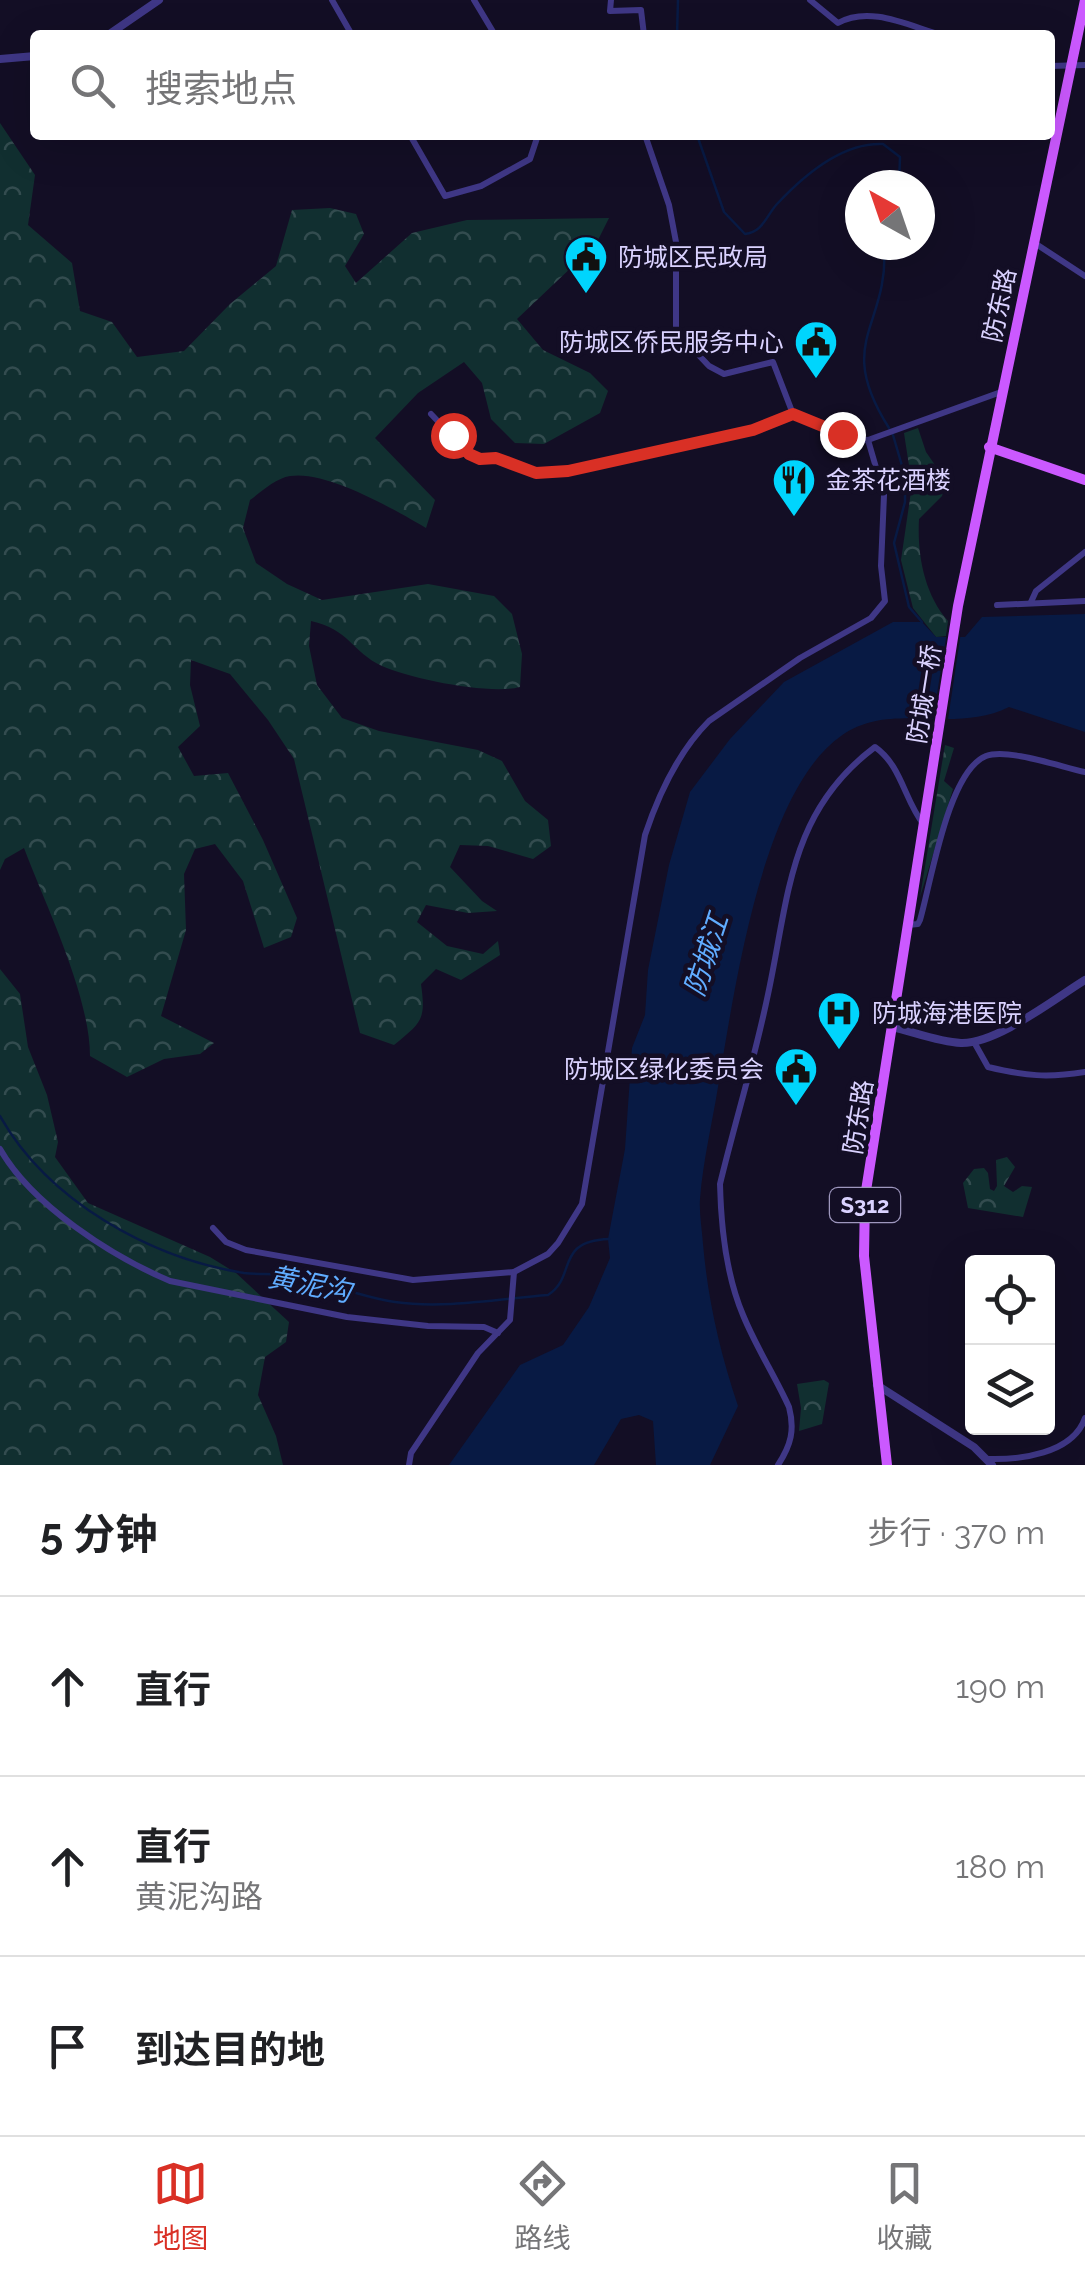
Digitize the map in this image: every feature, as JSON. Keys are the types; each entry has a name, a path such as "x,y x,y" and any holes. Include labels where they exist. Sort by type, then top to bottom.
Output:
{"main road":[{"name":"防东路","path":"1055,140 1084,0"},
{"name":"防东路","path":"956,618 1055,140"},
{"path":"989,447 1085,480"},
{"name":"防城一桥","path":"932,776 956,618"},
{"name":"防东路","path":"887,1465 864,1256 865,1197 932,776"}],"street":[{"path":"115,30 159,0"},
{"path":"332,0 349,30"},
{"path":"474,0 492,30"},
{"path":"611,0 610,11 641,10 643,30"},
{"path":"810,0 838,22 850,16 873,15 925,30"},
{"path":"0,58 30,56"},
{"path":"1055,66 1085,65"},
{"path":"413,140 444,196 481,186 530,159 536,140"},
{"path":"647,140 669,205 676,242 676,331 709,366 724,374 773,362 793,414"},
{"path":"1033,242 1085,276"},
{"path":"431,414 469,454 480,459 496,458 536,473 568,471 649,454 753,430 793,414 854,439 868,440 1001,392"},
{"path":"213,1228 226,1242 246,1250 413,1280 514,1272 548,1254 558,1243 582,1204 645,835 662,790 709,721 800,658 871,618 885,601 884,495 868,440"},
{"path":"1031,602 1036,590 1085,552"},
{"path":"997,605 1085,601"},
{"path":"778,1465 793,1437 790,1406 733,1289 720,1184 767,1001 804,832 828,791 874,747 890,759 911,809 924,825"},
{"path":"908,926 920,920 948,811 977,761 988,755 1009,755 1085,772"},
{"path":"892,1027 952,1042 974,1042 1002,1030 1085,980"},
{"path":"974,1042 988,1067 1047,1078 1085,1072"},
{"path":"0,1148 13,1172 43,1204 144,1270 170,1281 347,1317 428,1326 484,1327 498,1333"},
{"path":"409,1465 411,1454 478,1353 510,1320 514,1272"},
{"path":"876,1384 934,1420 989,1462 1060,1446 1083,1425 1085,1418"}],"green space":[{"path":"0,123 35,175 28,225 72,263 80,311 112,322 137,357 184,351 230,304 276,266 292,210 330,208 356,214 364,234 345,266 356,283 412,233 467,220 609,218 596,244 517,319 543,350 590,373 608,391 600,413 544,444 515,443 491,419 482,383 464,362 418,393 375,438 435,500 426,528 360,493 305,476 279,479 250,500 243,528 256,563 287,584 322,600 428,584 494,596 512,614 522,654 520,687 507,689 451,684 395,671 372,660 334,629 311,621 309,646 317,685 342,718 379,731 478,750 502,761 525,801 548,820 551,846 533,859 488,846 460,845 450,867 497,911 468,913 426,905 417,922 447,946 483,954 498,941 500,955 461,980 436,969 421,984 420,1019 394,1045 360,1033 294,759 230,674 191,660 190,685 200,726 178,747 194,776 228,773 297,918 291,937 264,948 243,881 215,844 195,849 184,874 186,930 161,1016 214,1043 200,1054 164,1059 127,1077 90,1056 75,979 24,848 5,859 0,870"},
{"path":"918,428 926,452 946,481 942,496 919,519 919,532 928,586 948,621 946,636 936,637 913,608 901,560 912,485 904,433"},
{"path":"945,745 954,748 944,781 953,789 920,897"},
{"path":"0,969 20,994 28,1047 47,1095 58,1142 55,1157 88,1203 210,1257 236,1273 289,1322 286,1342 265,1357 258,1395 276,1436 283,1465 0,1465"},
{"path":"1007,1157 1015,1167 1004,1186 1013,1192 1022,1186 1032,1187 1023,1217 968,1208 963,1183 974,1169 984,1168 994,1191 996,1160"},
{"path":"824,1380 829,1383 822,1424 799,1431 797,1384"}],"water":[{"name":"防城江","path":"1085,614 1085,732 1009,707 966,718 880,720 841,736 813,763 790,801 771,847 743,950 701,1185 700,1215 708,1286 738,1406 710,1465 656,1465 653,1421 639,1415 621,1419 594,1465 449,1465 520,1365 563,1345 589,1307 610,1258 608,1239 625,1149 632,1048 645,1015 648,970 669,865 690,792 730,739 784,682 893,622 922,622 936,637 965,637 982,617"}],"pier":[{"path":"947,632 961,632 947,726 932,725"}],"waterway":[{"path":"677,30 678,0"},
{"path":"699,140 724,212 745,234 760,227 799,182 825,162 853,148 883,144 900,157 900,170"},
{"path":"884,260 864,353 865,374 889,428"},
{"path":"893,435 905,476 905,502 894,543 909,607 922,622"},
{"name":"黄泥沟","path":"0,1116 20,1147 45,1174 105,1221 173,1254 244,1273 303,1278 395,1302 491,1301 548,1295 557,1288 580,1246 609,1239"}],"place":[{"name":"防城区民政局","path":"586,295"},
{"name":"防城区侨民服务中心","path":"816,380"},
{"name":"金茶花酒楼","path":"794,518"},
{"name":"防城海港医院","path":"839,1051"},
{"name":"防城区绿化委员会","path":"796,1107"}],"route":[{"path":"453,435 469,454 480,459 496,458 536,473 568,471 753,430 793,414 842,434"}]}
